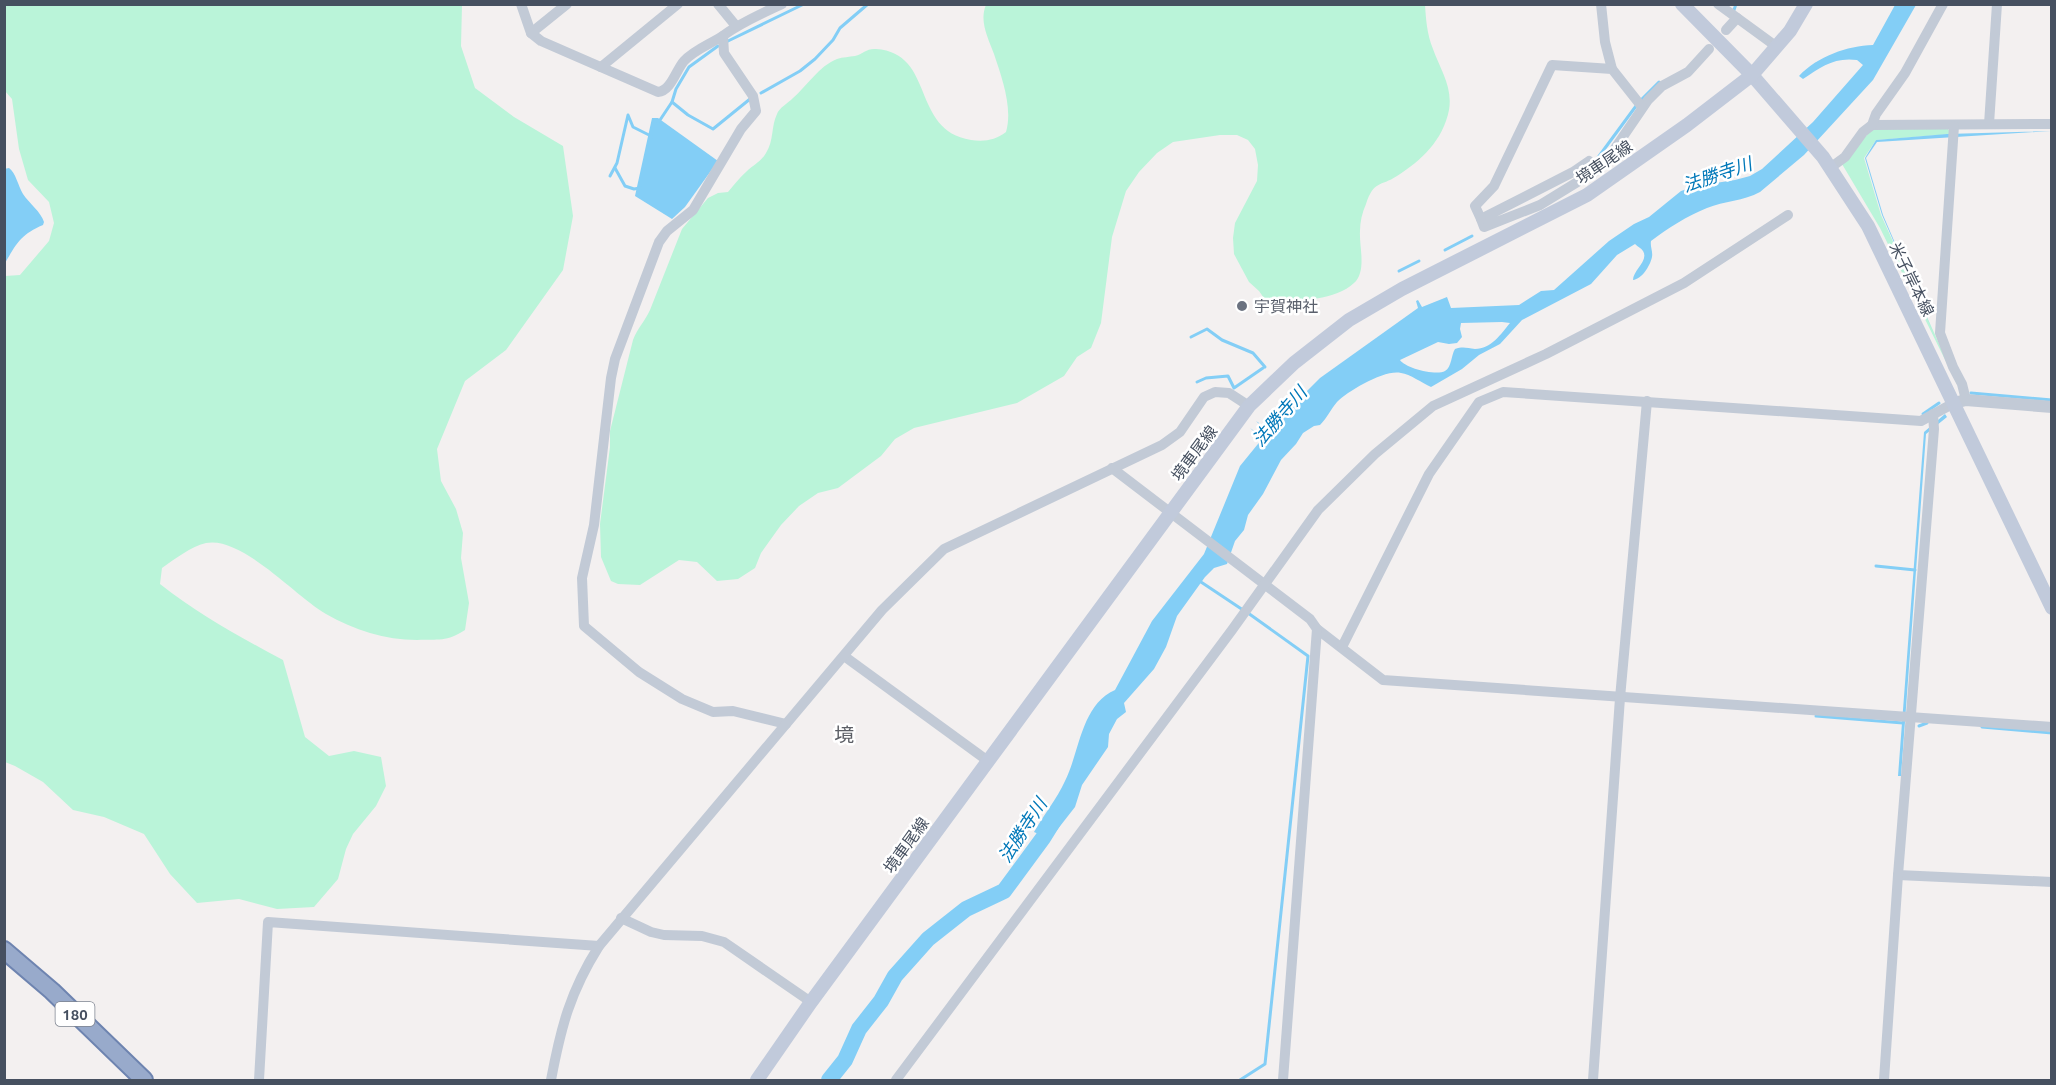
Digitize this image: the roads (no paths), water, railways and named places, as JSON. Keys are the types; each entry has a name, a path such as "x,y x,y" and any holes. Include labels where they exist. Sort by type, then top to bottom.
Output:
{"highway":[{"name":"180","path":"4,950 52,991 144,1080"}],"main road":[{"name":"米子岸本線","path":"1682,4 1752,75 1826,163 1868,226 1960,401 2052,608"},
{"name":"境車尾線","path":"756,1080 1249,406 1294,363 1349,320 1402,289 1587,195 1678,131 1752,75 1791,31 1806,4"}],"street":[{"path":"521,4 531,33 541,40 651,90 662,92 684,61 706,44 723,36 736,26 782,4"},
{"path":"531,33 567,4"},
{"path":"601,67 678,4"},
{"path":"718,4 736,26"},
{"path":"1601,4 1605,42 1612,69 1640,104"},
{"path":"1718,4 1777,46"},
{"path":"1826,163 1845,157 1863,132 1872,125 1876,114 1905,73 1943,4"},
{"path":"1989,124 1997,4"},
{"path":"1726,30 1737,18"},
{"path":"723,36 724,53 753,96 756,111 741,129 693,210 667,231 659,242 615,359 594,525 582,578 584,626 639,672 682,699 713,712 733,711 786,724"},
{"path":"1612,69 1552,65 1494,186 1475,206 1484,227 1540,205 1594,166 1605,163 1640,104 1662,86 1688,72 1710,50"},
{"path":"1872,125 1954,132 1989,124 2052,124"},
{"path":"1954,132 1940,333 1962,384 1960,401"},
{"path":"896,1080 1261,582 1318,510 1375,454 1433,406 1546,354 1684,283 1788,215"},
{"path":"551,1080 561,1028 570,1000 599,946 882,610 944,549 1162,445 1180,432 1204,397 1215,392 1229,393 1249,406"},
{"path":"1342,647 1429,474 1479,402 1503,392 1922,421 1934,421 1960,401 2052,407"},
{"path":"1593,1080 1620,698 1647,401"},
{"path":"1884,1080 1934,421"},
{"path":"1112,468 1310,619 1317,629 1383,680 2052,728"},
{"path":"1283,1080 1317,629"},
{"path":"844,656 988,761"},
{"path":"1898,875 2052,882"},
{"path":"621,918 651,932 664,935 702,936 724,942 811,1002"},
{"path":"259,1080 268,922 599,946"}],"water":[{"path":"1895,5 1916,5 1873,80 1804,155 1760,192 1700,211 1657,236 1651,241 1651,261 1639,277 1633,280 1644,255 1635,244 1617,255 1591,284 1522,320 1500,344 1431,387 1405,374 1386,374 1342,397 1320,425 1303,433 1281,460 1263,494 1248,515 1244,530 1235,541 1227,564 1214,568 1205,577 1177,616 1166,647 1154,669 1124,703 1126,712 1117,719 1109,734 1108,747 1082,785 1075,807 1050,839 1034,832 1065,781 1088,717 1104,697 1115,690 1152,621 1204,554 1240,466 1262,439 1250,428 1263,437 1267,432 1256,421 1268,429 1275,415 1289,409 1320,378 1418,308 1416,301 1418,300 1422,307 1447,297 1451,308 1519,305 1541,291 1554,290 1609,241 1649,217 1681,191 1750,176 1762,169 1813,122 1863,65 1857,60 1841,60 1822,67 1803,79 1799,76 1815,63 1833,53 1853,47 1873,45","holes":["1461,323 1510,323 1495,340 1486,346 1475,349 1463,347 1455,349 1449,367 1445,371 1435,373 1421,370 1408,366 1400,360 1438,342 1457,343 1462,337"]},
{"path":"652,118 658,118 718,161 685,207 672,219 635,196"},
{"path":"2051,131 1877,142 1866,158 1883,215 1935,336 1882,215 1865,158 1876,140 1947,134"},
{"path":"9,168 23,194 44,222 20,240 5,263 4,169"},
{"path":"1945,414 1947,417 1926,434 1901,776 1898,776 1924,432"}],"waterway":[{"path":"728,41 804,4"},
{"path":"761,93 800,71 815,59 833,40 840,28 868,4"},
{"path":"1734,10 1736,4"},
{"path":"658,123 672,102 676,89 689,67 718,46"},
{"path":"1640,101 1659,82"},
{"path":"672,102 688,115 713,129 750,99"},
{"path":"1594,163 1636,106"},
{"path":"610,176 617,163 628,115 633,127 653,137"},
{"path":"615,168 625,186 640,188"},
{"path":"1445,250 1472,236"},
{"path":"1399,271 1419,261"},
{"path":"1920,299 1927,315"},
{"path":"1191,337 1207,329 1222,340 1253,353 1265,367"},
{"path":"1197,382 1206,378 1228,376 1234,388 1263,368"},
{"path":"1971,393 2052,400"},
{"path":"1923,414 1939,403"},
{"path":"1876,566 1915,570"},
{"path":"1200,579 1201,582 1243,610"},
{"path":"1240,1080 1265,1064 1308,656 1248,613"},
{"path":"1816,716 1903,723"},
{"path":"1919,726 1927,723"},
{"path":"1982,727 2052,733"},
{"name":"法勝寺川","path":"829,1080 845,1060 859,1029 881,1001 895,976 928,939 966,909 1004,891 1056,817"}],"place":[{"name":"宇賀神社","path":"1242,306"}],"district":[{"name":"境","path":"844,734"}]}
